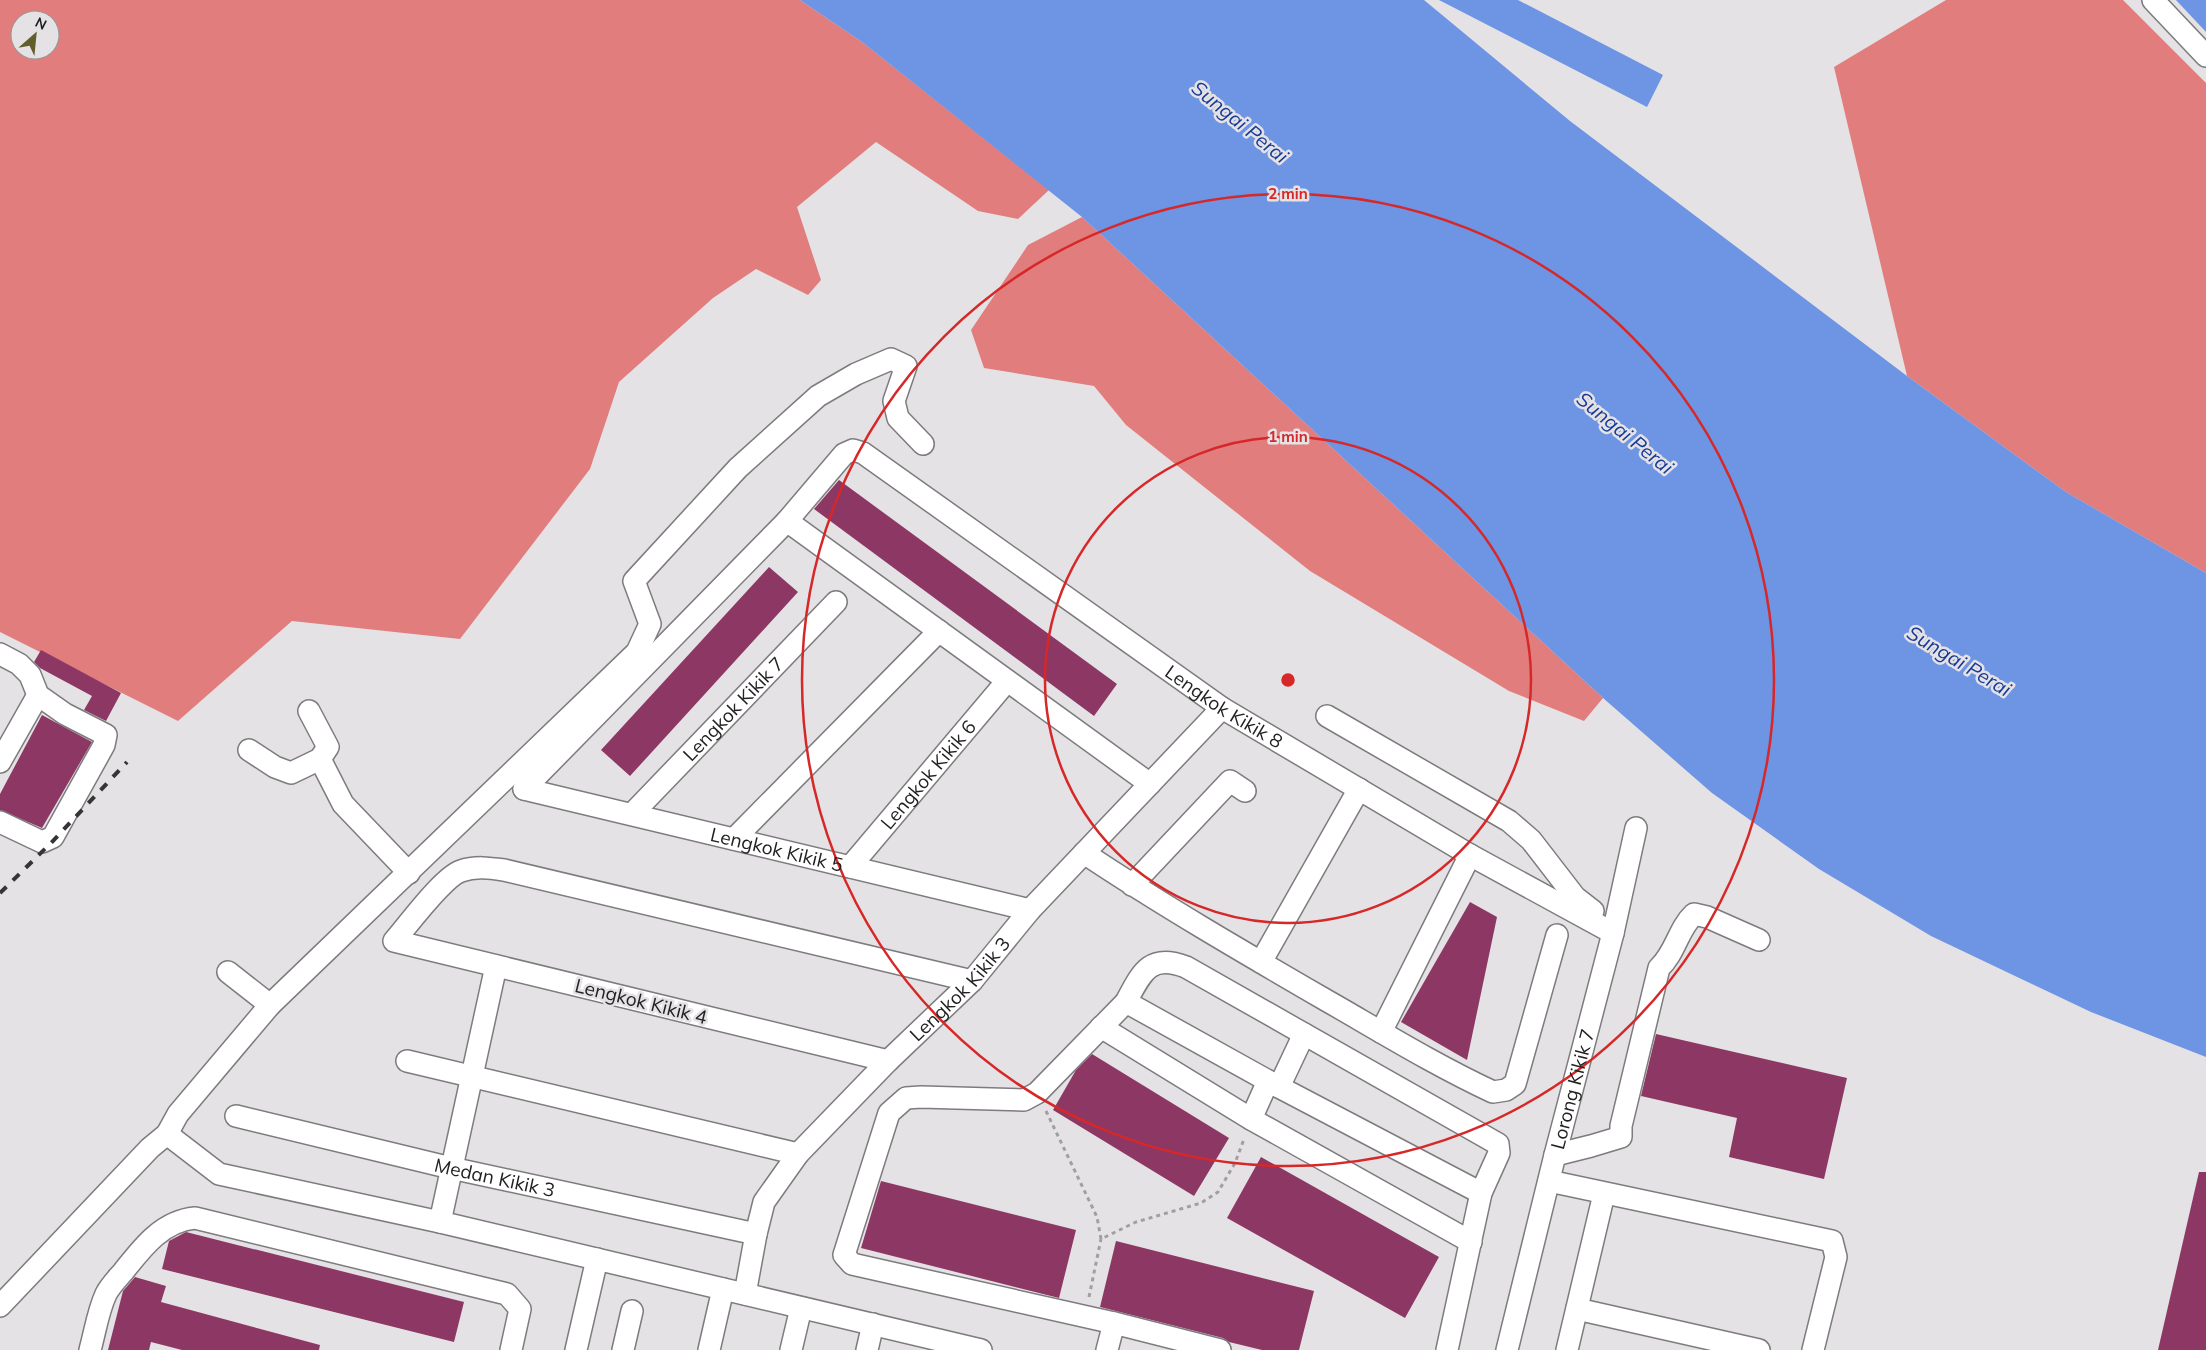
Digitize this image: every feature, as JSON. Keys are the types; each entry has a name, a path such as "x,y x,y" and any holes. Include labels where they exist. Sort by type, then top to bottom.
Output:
{"street":[{"path":"2153,0 2206,56"},
{"path":"1,1304 150,1148 167,1134 178,1114 270,1006 637,652 650,624 634,581 738,468 818,396 856,374 891,359 906,366 894,401 898,418 923,444"},
{"name":"Lengkok Kikik 8","path":"787,521 844,454 853,450 864,453 1222,708 1470,855 1614,926"},
{"path":"787,521 1150,784"},
{"name":"Lengkok Kikik 5","path":"787,521 524,788 1030,910"},
{"name":"Lengkok Kikik 7","path":"632,814 836,602"},
{"path":"734,839 939,631"},
{"path":"0,654 19,664 30,675 38,695 65,714 106,735 104,745 52,837 42,842 0,822"},
{"name":"Lengkok Kikik 6","path":"850,867 1007,681"},
{"path":"0,762 38,695"},
{"name":"Lengkok Kikik 3","path":"745,1294 764,1202 798,1154 888,1061 972,981 1030,910 1222,708"},
{"path":"250,750 275,767 292,773 320,760 328,748 309,711"},
{"path":"1326,716 1509,821 1531,840 1575,897 1614,926"},
{"path":"320,760 343,804 409,873"},
{"path":"1132,885 1230,782 1245,791"},
{"path":"1261,962 1359,789"},
{"name":"Lorong Kikik 7","path":"1508,1350 1555,1155 1614,926 1636,828"},
{"path":"1084,853 1132,885 1261,962 1381,1032 1473,1083 1493,1092 1506,1090 1515,1084 1557,935"},
{"path":"1381,1032 1470,855"},
{"name":"Lengkok Kikik 4","path":"888,1061 394,941 433,893 460,871 483,867 504,870 972,981"},
{"path":"1555,1155 1621,1136 1621,1126 1659,968 1672,953 1687,921 1694,914 1707,917 1758,940"},
{"path":"1220,1350 1114,1323 852,1264 844,1255 889,1113 906,1098 920,1096 1024,1100 1037,1093 1126,1002 1135,984 1150,966 1161,961 1172,961 1186,967 1498,1144 1499,1153 1481,1193 1447,1350"},
{"path":"440,1222 496,966"},
{"path":"228,972 270,1006"},
{"path":"1126,1002 1274,1084 1481,1193"},
{"path":"1101,1027 1251,1119 1471,1242"},
{"path":"1251,1119 1304,1034"},
{"path":"407,1061 798,1154"},
{"name":"Medan Kikik 3","path":"236,1116 452,1168 756,1234"},
{"path":"167,1134 219,1174 440,1222 873,1324 952,1347 982,1350"},
{"path":"1549,1181 1832,1241 1836,1257 1813,1350"},
{"path":"1566,1350 1604,1194"},
{"path":"90,1350 106,1293 147,1243 162,1229 183,1219 195,1218 507,1294 520,1309 511,1350"},
{"path":"576,1350 597,1259"},
{"path":"709,1350 724,1289"},
{"path":"791,1350 801,1308"},
{"path":"1576,1309 1759,1350"},
{"path":"622,1350 632,1311"},
{"path":"1107,1350 1114,1323"},
{"path":"867,1350 873,1324"}],"path":[{"path":"1037,1093 1097,1218 1101,1239 1084,1316"},
{"path":"1101,1239 1136,1222 1201,1203 1218,1192 1236,1164 1251,1119"}],"shaded area":[{"path":"0,0 800,0 862,42 1049,190 1018,219 978,211 876,142 797,207 821,280 808,295 756,269 713,298 619,382 590,469 460,639 292,621 178,721 0,632"},
{"path":"1946,0 2123,0 2206,83 2206,573 2066,492 1907,376 1834,67"},
{"path":"1082,217 1603,698 1584,721 1509,691 1310,571 1126,425 1094,386 984,368 971,330 1028,245"}],"water":[{"name":"Sungai Perai","path":"800,0 1424,0 1570,121 1907,376 2066,492 2206,573 2206,1057 2091,1012 1931,936 1819,869 1712,793 1603,698 1082,217 862,42"},
{"path":"1439,0 1518,0 1663,75 1647,107"},
{"path":"2176,0 2206,0 2206,32"}],"building":[{"path":"839,480 1117,684 1094,716 814,509"},
{"path":"769,567 798,592 630,776 601,750"},
{"path":"41,650 121,693 106,721 84,710 92,696 40,668 34,662"},
{"path":"42,715 92,742 42,828 0,810 0,794"},
{"path":"1470,902 1497,917 1467,1060 1401,1022"},
{"path":"1656,1034 1847,1078 1824,1179 1729,1157 1737,1118 1641,1096"},
{"path":"1092,1054 1229,1138 1194,1196 1053,1110 1076,1070"},
{"path":"1261,1157 1439,1257 1405,1318 1227,1218"},
{"path":"2199,1172 2206,1172 2206,1350 2158,1350"},
{"path":"881,1181 1076,1230 1059,1298 861,1248"},
{"path":"186,1232 464,1302 454,1342 162,1269 169,1241"},
{"path":"1116,1241 1314,1291 1299,1350 1262,1350 1229,1342 1223,1338 1100,1307"},
{"path":"135,1277 166,1286 161,1302 320,1345 319,1350 182,1350 151,1342 149,1350 108,1350 123,1291"}],"railway":[{"path":"0,893 51,843 127,762"}]}
